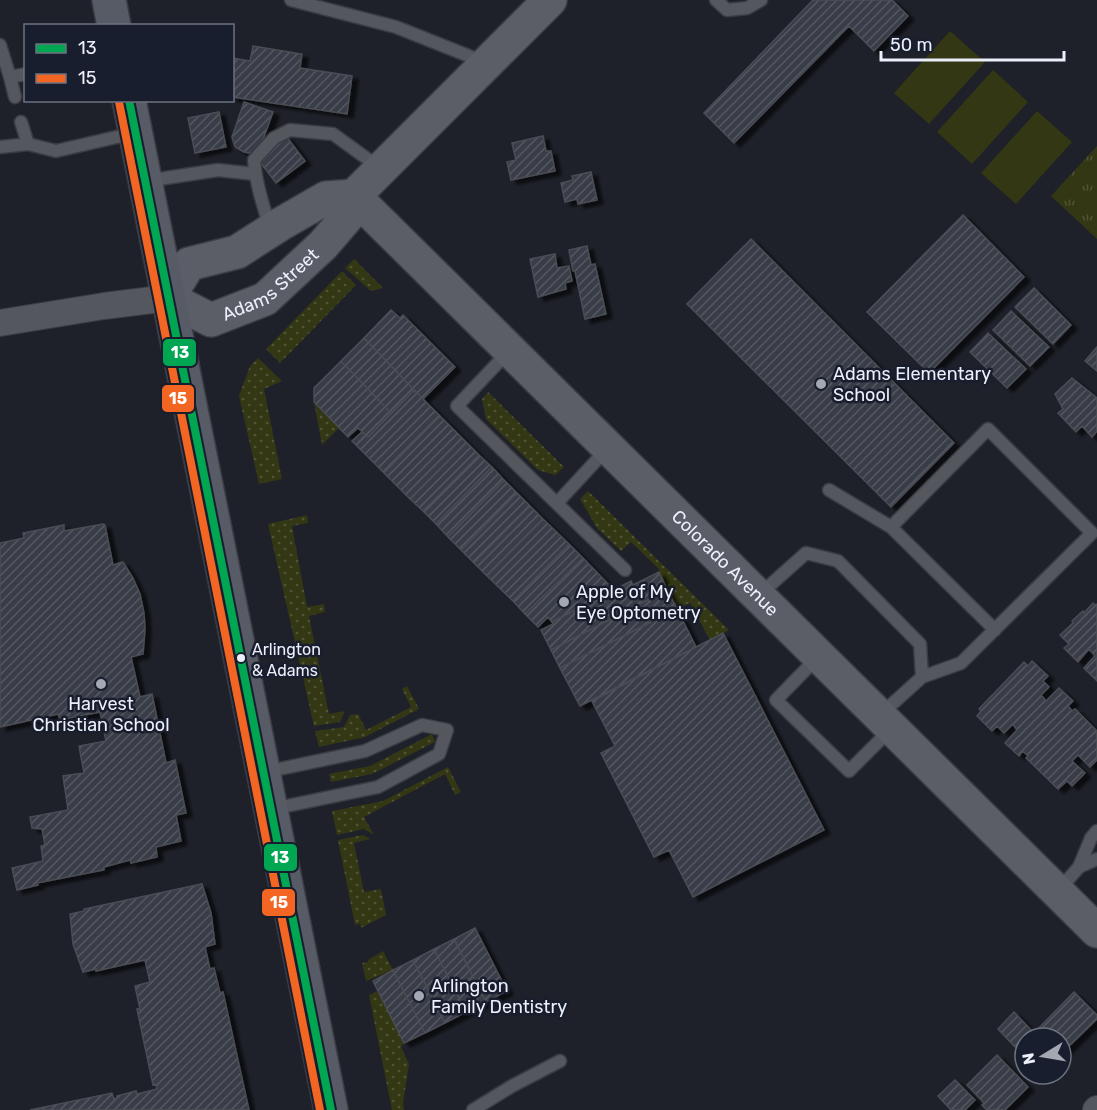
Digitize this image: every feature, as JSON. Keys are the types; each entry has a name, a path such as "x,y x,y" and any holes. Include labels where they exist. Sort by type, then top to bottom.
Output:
{"main road":[{"path":"109,0 114,24"},
{"path":"129,102 331,1110"}],"street":[{"name":"Adams Street","path":"168,298 212,320 265,299 323,245 348,216 354,196 550,0"},
{"path":"0,323 168,298 189,264 237,252 326,198 354,196"},
{"name":"Colorado Avenue","path":"354,196 1097,931"}],"lane":[{"path":"291,0 396,27 487,63"},
{"path":"716,0 727,10 747,8 761,0"},
{"path":"0,45 15,97"},
{"path":"10,77 24,74"},
{"path":"21,122 28,144"},
{"path":"271,230 263,208 254,160 274,138 290,130 333,134 381,168"},
{"path":"0,147 28,144 56,151 135,133"},
{"path":"145,182 218,170 255,174"},
{"path":"510,350 457,406 626,570"},
{"path":"819,656 776,700 849,771 922,677 961,663 1092,532 987,429 891,527"},
{"path":"557,504 608,447"},
{"path":"830,490 891,527 995,630"},
{"path":"759,596 806,553 838,561 920,644 922,677"},
{"path":"264,772 365,752 422,725 447,730 439,754 378,787 271,809"},
{"path":"1058,891 1079,867 1090,838 1097,831"},
{"path":"1079,867 1097,859"},
{"path":"473,1110 512,1086 561,1061"}],"green space":[{"path":"950,31 985,62 929,124 894,93"},
{"path":"993,70 1028,102 972,164 937,132"},
{"path":"1037,111 1072,142 1016,204 981,173"},
{"path":"1097,146 1097,239 1051,196"},
{"path":"354,259 383,288 371,291 345,268"},
{"path":"342,271 356,285 280,363 266,349"},
{"path":"258,358 282,381 264,389 282,479 259,484 239,396 250,366"},
{"path":"488,392 564,467 555,475 538,470 486,419 482,399"},
{"path":"314,402 339,428 322,445"},
{"path":"588,491 729,630 710,640 690,603 677,609 659,569 631,542 621,551 597,528 580,499"},
{"path":"307,515 308,523 292,526 307,607 324,604 325,612 309,616 329,714 345,711 340,722 314,726 268,524"},
{"path":"407,686 419,709 365,737 319,747 315,731 344,727 350,715 358,714 366,730 411,707 402,689"},
{"path":"432,734 435,742 372,774 331,782 329,774 370,766"},
{"path":"448,767 461,792 455,795 445,774 364,817 374,835 364,829 337,835 332,811 383,801"},
{"path":"363,835 370,839 354,843 364,892 381,889 386,915 361,928 360,924 355,925 338,840"},
{"path":"383,951 393,970 366,981 362,963 368,962"},
{"path":"377,991 404,1043 401,1047 409,1064 404,1110 392,1110 369,995"}],"building":[{"path":"813,0 892,0 908,16 874,51 849,26 734,143 704,113"},
{"path":"253,46 302,54 300,68 352,76 347,114 234,97 234,58 250,61"},
{"path":"244,102 273,112 261,145 254,152 249,153 235,147 232,137"},
{"path":"219,112 226,147 195,153 188,118"},
{"path":"286,136 305,161 276,183 257,158"},
{"path":"543,136 546,151 551,151 555,171 511,180 507,162 516,160 512,143"},
{"path":"591,172 597,200 578,204 577,199 565,202 561,183 573,180 572,176"},
{"path":"963,215 1024,277 929,373 867,312"},
{"path":"751,239 954,443 891,507 687,304"},
{"path":"587,246 591,265 595,264 606,314 585,319 569,250"},
{"path":"555,254 557,268 569,266 572,281 565,283 566,289 538,297 530,259"},
{"path":"1034,288 1071,325 1053,344 1015,307"},
{"path":"391,310 400,318 403,315 455,367 423,399 364,338"},
{"path":"1011,311 1049,347 1030,366 993,330"},
{"path":"988,333 1026,369 1007,388 970,352"},
{"path":"364,338 414,390 391,413 341,361"},
{"path":"1097,347 1097,371 1085,361"},
{"path":"341,361 391,413 368,437 358,428 348,437 314,402 314,388"},
{"path":"1072,378 1097,398 1097,431 1092,437 1082,426 1076,432 1058,413 1063,409 1055,394"},
{"path":"414,390 440,416 384,473 352,441 362,432 368,437"},
{"path":"440,416 466,442 410,499 384,473"},
{"path":"466,442 479,455 423,511 410,499"},
{"path":"479,455 492,467 436,524 423,511"},
{"path":"492,467 504,480 448,537 436,524"},
{"path":"504,480 517,493 461,550 448,537"},
{"path":"517,493 530,506 474,563 461,550"},
{"path":"530,506 543,519 487,576 474,563"},
{"path":"543,519 569,544 513,601 487,576"},
{"path":"103,524 113,565 123,562 140,594 145,629 143,654 131,657 140,697 152,694 166,763 175,760 186,813 176,815 181,841 156,847 157,857 131,863 130,860 104,867 104,870 37,883 38,885 17,890 12,868 43,861 41,846 45,845 42,829 32,828 30,817 68,810 63,776 84,773 79,746 106,741 100,712 60,720 58,714 0,727 0,543 24,538 23,533 64,525 64,531"},
{"path":"569,544 583,558 525,614 513,601"},
{"name":"Apple of My Eye Optometry","path":"583,558 614,590 552,622 548,617 538,627 525,614"},
{"path":"659,572 667,590 551,650 541,630 553,624 552,622 631,581 633,585"},
{"path":"667,590 677,609 560,668 551,650"},
{"path":"1093,603 1097,604 1097,681 1084,668 1095,656 1089,649 1078,662 1064,648 1069,644 1060,635"},
{"path":"677,609 696,647 580,706 560,668"},
{"path":"723,633 824,830 693,897 669,850 654,857 601,753 615,746 592,701"},
{"path":"1032,661 1048,676 1043,681 1049,687 1041,695 1046,701 1059,688 1073,701 1068,706 1072,711 1075,709 1097,731 1097,760 1090,767 1078,755 1072,761 1085,773 1072,786 1067,781 1058,789 1026,758 1028,756 1023,751 1019,756 1005,743 1017,730 1013,724 1004,733 997,726 992,731 977,716 981,711 979,709 1024,662 1028,666"},
{"path":"202,884 211,913 215,944 205,947 210,969 214,968 220,993 223,992 249,1110 30,1110 112,1093 114,1099 136,1091 137,1094 157,1089 156,1084 153,1085 137,1009 140,1009 135,986 150,982 145,960 83,972 73,944 70,914"},
{"path":"475,928 507,991 486,1002 454,939"},
{"path":"454,939 486,1002 466,1012 434,949"},
{"path":"434,949 466,1012 445,1023 413,960"},
{"name":"Arlington Family Dentistry","path":"413,960 445,1023 425,1033 393,970"},
{"path":"393,970 425,1033 404,1043 373,981"},
{"path":"1074,992 1097,1015 1097,1019 1073,1042 1073,1026 1041,1026"},
{"path":"1014,1012 1027,1026 1013,1026 1013,1045 998,1029"},
{"path":"997,1055 1013,1072 1013,1086 1028,1087 1005,1110 987,1110 982,1105 984,1103 967,1085"},
{"path":"955,1080 975,1100 965,1110 951,1110 938,1096"}],"transit line":[{"name":"15","path":"119,102 320,1110"},
{"name":"13","path":"129,102 331,1110"}],"place":[{"name":"Adams Elementary School","path":"821,384"},
{"name":"Apple of My Eye Optometry","path":"564,602"},
{"name":"Arlington & Adams","path":"241,658"},
{"name":"Harvest Christian School","path":"101,684"},
{"name":"Arlington Family Dentistry","path":"419,996"}]}
